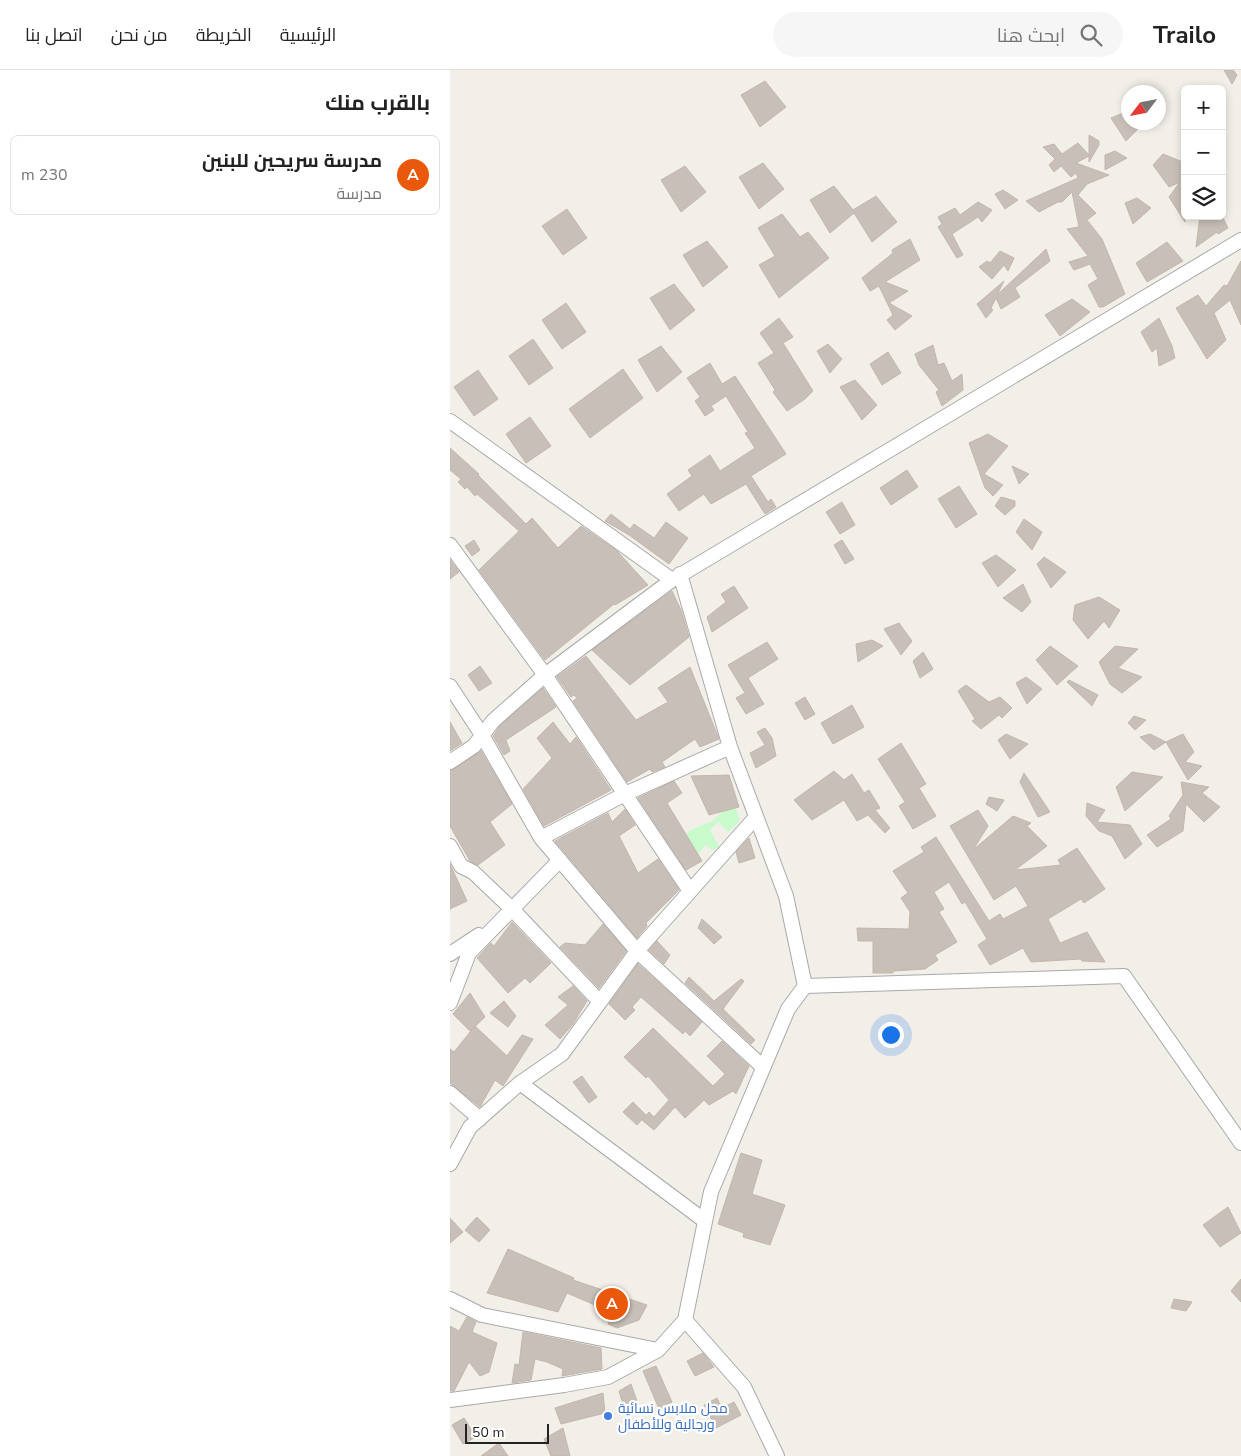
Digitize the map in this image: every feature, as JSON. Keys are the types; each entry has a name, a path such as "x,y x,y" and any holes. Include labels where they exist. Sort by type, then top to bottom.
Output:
{"street":[{"path":"450,762 474,746 493,721 545,675 676,577 1241,240"},
{"path":"450,421 676,577 730,747 786,896 805,986 788,1009 711,1192 685,1320 658,1350 608,1376 564,1385 450,1400"},
{"path":"450,544 545,675 690,891"},
{"path":"450,686 482,734 541,838 637,952 763,1068"},
{"path":"541,838 625,794 730,747"},
{"path":"450,1164 470,1127 520,1084 562,1054 637,952 756,817"},
{"path":"450,846 461,866 473,872 513,910 600,1002"},
{"path":"450,1003 469,953 560,860"},
{"path":"450,954 497,924"},
{"path":"805,986 1124,976 1241,1143"},
{"path":"520,1084 705,1221"},
{"path":"450,1093 480,1119"},
{"path":"450,1299 482,1315 658,1350"},
{"path":"685,1320 744,1387 777,1456"}],"green space":[{"path":"734,802 740,821 728,832 719,822 710,829 719,847 712,850 706,845 696,856 682,843 689,831 712,821"}],"building":[{"path":"1224,70 1233,70 1237,75 1232,84"},
{"path":"765,81 786,107 760,127 741,95"},
{"path":"1121,114 1121,130 1137,130 1126,141 1111,118"},
{"path":"1089,135 1099,141 1099,145 1089,162 1089,156 1076,163 1109,175 1087,184 1078,195 1096,213 1087,220 1102,239 1125,294 1103,307 1099,307 1088,285 1098,279 1090,264 1074,270 1069,262 1088,256 1067,229 1079,227 1072,192 1062,202 1058,202 1039,212 1026,201 1078,178 1076,173 1071,177 1061,166 1054,172 1049,165 1055,159 1043,147 1054,144 1062,154 1078,143 1089,155"},
{"path":"1115,151 1127,158 1105,170 1105,155"},
{"path":"1163,154 1181,161 1181,216 1169,197 1180,182 1169,187 1153,165"},
{"path":"763,163 784,189 759,209 739,177"},
{"path":"685,166 706,192 681,212 661,180"},
{"path":"834,186 853,210 876,196 897,222 872,242 854,213 830,233 810,200"},
{"path":"1003,190 1018,200 1005,209 995,194"},
{"path":"1137,198 1151,208 1133,224 1125,203"},
{"path":"978,202 992,210 982,222 978,217 952,234 963,255 957,258 938,227 942,224 938,217 955,208 960,215"},
{"path":"567,209 587,238 563,255 542,226"},
{"path":"782,214 800,237 808,232 829,258 779,298 759,265 775,256 758,228"},
{"path":"1199,220 1224,220 1228,228 1218,234 1217,232 1196,247"},
{"path":"910,239 920,260 885,282 908,291 889,303 912,316 895,330 887,320 893,315 879,286 870,291 862,278 893,253 892,250"},
{"path":"707,241 728,267 703,287 683,255"},
{"path":"1167,242 1183,261 1147,282 1136,263"},
{"path":"1046,249 1050,261 1015,288 1020,297 1001,309 996,298 991,308 993,310 986,318 977,304 1004,281 997,295"},
{"path":"1000,251 1014,258 1008,271 1004,265 992,279 979,267 987,261 990,263"},
{"path":"1241,261 1241,325 1230,300 1214,313 1226,340 1207,359 1176,308 1198,295 1206,306 1224,285 1227,286"},
{"path":"674,284 695,310 670,330 650,298"},
{"path":"1072,299 1090,312 1060,336 1045,315"},
{"path":"566,303 586,332 562,349 542,320"},
{"path":"779,318 793,337 783,343 813,391 787,411 773,392 775,390 758,363 774,353 760,333"},
{"path":"1159,318 1172,346 1175,358 1159,366 1157,348 1152,352 1141,332"},
{"path":"533,339 553,368 529,385 509,356"},
{"path":"828,344 842,359 830,373 817,351"},
{"path":"933,345 938,365 944,363 952,381 962,374 963,390 942,406 936,392 939,390 919,365 915,354"},
{"path":"661,346 682,372 657,392 638,360"},
{"path":"888,352 901,373 882,385 870,364"},
{"path":"710,363 722,384 735,376 786,454 751,476 768,502 771,499 776,507 765,514 746,484 711,504 704,494 679,511 667,494 692,476 688,470 710,455 720,471 755,448 745,433 748,432 726,396 711,406 714,410 705,416 695,401 700,397 687,378"},
{"path":"623,369 643,398 590,438 569,409"},
{"path":"478,370 498,399 474,416 454,387"},
{"path":"855,380 877,405 862,420 840,387"},
{"path":"530,417 551,446 526,463 506,434"},
{"path":"988,434 1008,446 984,474 1003,485 993,496 985,488 969,443"},
{"path":"450,448 479,474 526,524 532,518 558,548 581,526 617,551 648,585 614,604 545,660 479,570 519,531 477,494 475,496 467,487 465,489 458,482 461,479 450,470"},
{"path":"1012,466 1029,474 1019,484"},
{"path":"907,470 918,487 891,505 880,488"},
{"path":"959,486 977,514 956,528 938,499"},
{"path":"1001,497 1015,501 1015,506 1005,515 995,506"},
{"path":"842,502 855,525 840,534 826,512"},
{"path":"611,514 630,529 634,524 654,538 666,522 688,538 669,564 629,535 605,521"},
{"path":"1024,519 1042,532 1032,550 1016,532"},
{"path":"474,540 480,550 472,556 465,546"},
{"path":"842,540 854,559 845,564 834,545"},
{"path":"996,555 1016,570 998,587 982,563"},
{"path":"1044,557 1066,572 1051,588 1037,564"},
{"path":"450,560 459,572 450,579"},
{"path":"1023,584 1031,602 1022,612 1003,598"},
{"path":"734,586 748,608 712,632 707,617 726,602 721,594"},
{"path":"672,591 681,610 689,637 630,685 592,650"},
{"path":"1099,597 1120,610 1109,628 1104,621 1088,639 1073,620 1075,605"},
{"path":"899,623 912,641 901,655 884,629"},
{"path":"872,640 883,646 858,662 856,644"},
{"path":"767,642 778,659 748,678 764,704 746,714 736,698 745,693 728,665"},
{"path":"1050,646 1078,666 1057,685 1036,660"},
{"path":"1115,646 1138,649 1118,668 1142,677 1122,693 1110,684 1099,662"},
{"path":"923,652 933,669 920,678 913,661"},
{"path":"586,656 636,720 668,702 658,688 690,667 719,739 700,747 695,739 662,762 665,767 652,772 650,769 627,782 573,701 577,698 574,695 571,697 557,677"},
{"path":"480,666 492,683 479,691 468,675"},
{"path":"1026,677 1042,689 1027,704 1016,683"},
{"path":"1069,680 1098,695 1092,706 1067,682"},
{"path":"966,685 989,702 1000,697 1012,708 1002,718 999,715 981,729 972,721 975,719 958,691"},
{"path":"543,688 556,707 506,740 510,751 504,755 493,736 499,727"},
{"path":"805,697 815,714 805,720 795,703"},
{"path":"852,705 864,727 833,744 821,723"},
{"path":"1134,716 1146,720 1135,730 1128,723"},
{"path":"450,722 462,743 450,751"},
{"path":"553,722 570,744 576,737 611,790 544,826 523,789 552,758 537,738"},
{"path":"765,728 772,738 776,756 756,768 750,753 765,745 757,732"},
{"path":"1006,734 1028,744 1010,759 998,740"},
{"path":"1150,734 1166,742 1154,750 1140,737"},
{"path":"1183,734 1194,752 1185,762 1202,766 1188,780 1166,742"},
{"path":"901,743 926,784 919,788 936,816 913,829 899,806 905,802 878,759"},
{"path":"481,751 512,804 490,822 505,845 478,865 470,861 450,826 450,771"},
{"path":"834,771 844,780 852,774 864,793 869,790 880,808 875,810 890,828 885,833 868,815 857,821 844,800 812,820 794,800"},
{"path":"1132,772 1163,777 1125,811 1116,787"},
{"path":"1024,773 1050,812 1038,817 1020,782"},
{"path":"729,775 739,807 709,815 691,776"},
{"path":"674,781 682,793 667,803 702,861 686,870 638,798"},
{"path":"1181,782 1209,787 1202,793 1220,807 1204,822 1186,804 1183,831 1157,847 1147,835 1171,819 1169,816 1183,795"},
{"path":"989,797 1004,800 997,811 986,804"},
{"path":"1087,803 1105,810 1097,822 1130,825 1142,844 1125,859 1112,836 1099,831 1086,816"},
{"path":"625,809 635,825 619,836 638,873 658,859 679,890 646,923 647,926 637,938 555,841 608,813 612,822"},
{"path":"978,810 988,826 973,850 1013,816 1031,823 1027,826 1047,846 1015,870 1061,865 1058,860 1077,848 1105,889 1084,903 1081,899 1048,919 1060,943 1087,932 1105,962 1082,961 1081,959 1031,962 1023,948 990,965 978,945 987,939 965,902 962,904 949,882 934,892 944,909 939,912 957,942 935,955 938,960 925,969 893,971 893,973 873,973 873,941 858,941 857,928 909,929 910,912 901,898 908,893 893,871 924,852 921,847 936,837 989,921 1000,914 1003,919 1028,906 1016,886 994,900 950,826"},
{"path":"749,838 755,858 739,863 736,852"},
{"path":"450,864 467,901 450,909"},
{"path":"702,919 722,937 714,944 698,928"},
{"path":"512,922 551,963 530,983 525,978 508,993 477,958 491,943 494,946"},
{"path":"603,924 626,951 599,988 560,947 565,943 585,945"},
{"path":"657,941 670,955 664,964 649,950"},
{"path":"638,964 702,1022 690,1036 685,1031 683,1034 641,997 632,1007 635,1010 625,1020 609,1004"},
{"path":"689,977 714,1001 741,979 744,981 723,1009 755,1040 751,1044 685,983"},
{"path":"573,986 587,1001 573,1024 560,1039 545,1025 568,1005 558,997"},
{"path":"470,993 485,1017 470,1031 453,1014"},
{"path":"504,1001 516,1016 508,1027 490,1013"},
{"path":"475,1026 507,1056 522,1035 533,1039 503,1086 495,1080 480,1107 450,1083 450,1049 454,1052"},
{"path":"653,1028 713,1086 725,1074 707,1056 722,1041 749,1066 736,1094 733,1091 709,1105 704,1100 685,1118 675,1107 654,1130 642,1120 649,1112 654,1117 669,1100 648,1076 646,1078 624,1057"},
{"path":"582,1076 597,1097 589,1103 573,1082"},
{"path":"633,1102 646,1115 637,1125 623,1112"},
{"path":"741,1153 762,1160 752,1194 785,1205 770,1245 743,1237 744,1233 718,1224"},
{"path":"1228,1207 1241,1233 1220,1247 1203,1225"},
{"path":"477,1217 490,1230 479,1242 465,1230"},
{"path":"450,1218 463,1232 450,1243"},
{"path":"508,1249 574,1278 573,1280 647,1305 639,1320 617,1328 608,1324 611,1312 567,1293 558,1312 487,1293"},
{"path":"1241,1279 1241,1302 1231,1291"},
{"path":"1174,1299 1192,1302 1186,1311 1171,1308"},
{"path":"467,1317 476,1322 472,1332 497,1343 489,1372 480,1376 469,1362 454,1391 450,1391 450,1326 459,1331"},
{"path":"523,1332 601,1348 602,1369 562,1376 563,1369 535,1359 531,1380 512,1383 515,1364 519,1365"},
{"path":"703,1353 714,1367 695,1376 687,1361"},
{"path":"656,1366 672,1402 659,1409 643,1371"},
{"path":"631,1384 639,1407 624,1408 619,1391"},
{"path":"603,1393 605,1413 561,1424 555,1408"},
{"path":"717,1398 722,1408 734,1402 741,1415 716,1428 704,1405"},
{"path":"464,1418 476,1437 463,1444 452,1425"},
{"path":"563,1428 570,1456 551,1456 544,1439"},
{"path":"499,1443 508,1456 481,1456 492,1448"}],"place":[{"name":"مدرسة سريحين للبنين","path":"612,1304"},
{"name":"محل ملابس نسائية ورجالية وللأطفال","path":"608,1416"}]}
